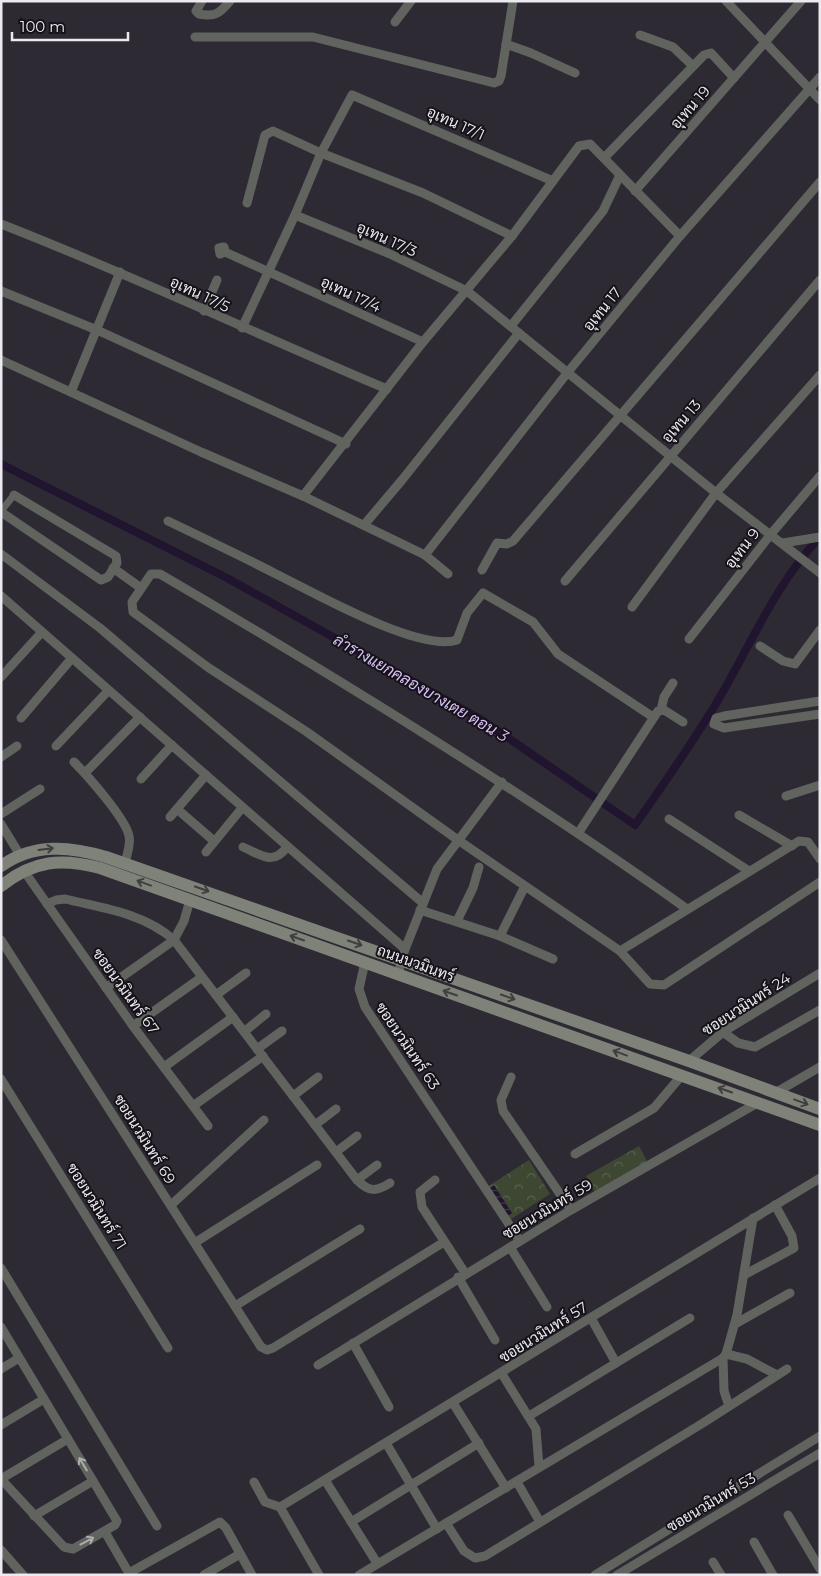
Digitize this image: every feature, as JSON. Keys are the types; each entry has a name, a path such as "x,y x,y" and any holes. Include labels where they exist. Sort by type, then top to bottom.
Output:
{"main road":[{"name":"ถนนนวมินทร์","path":"1,866 20,855 48,848 77,849 125,862 404,954 820,1109"},
{"name":"ถนนนวมินทร์","path":"1,886 24,871 50,863 80,863 190,900 820,1125"},
{"path":"682,1075 690,1060"}],"street":[{"path":"202,1 196,12 213,16 221,12 230,1"},
{"path":"395,22 411,1"},
{"path":"195,37 313,37 494,83 499,81 501,76 513,1"},
{"path":"726,1 820,100"},
{"name":"อุเทน 19","path":"635,191 801,1"},
{"path":"640,35 673,47 692,66"},
{"path":"506,44 575,74"},
{"path":"604,158 704,55 711,54 734,78"},
{"name":"อุเทน 17","path":"425,555 568,372 680,236 820,77"},
{"name":"อุเทน 17/1","path":"321,153 349,98 352,95 358,95 553,181"},
{"path":"248,203 263,140 268,132 273,131 321,153 424,193 512,236"},
{"path":"303,496 346,444 423,342 512,236 579,146 584,143 590,144 680,236"},
{"path":"242,328 295,215 321,153"},
{"path":"510,326 603,212 620,175"},
{"path":"482,570 497,543 507,544 513,541 820,182"},
{"name":"อุเทน 17/3","path":"295,215 390,254 467,291 621,414 716,493 820,573"},
{"name":"อุเทน 17/5","path":"1,224 120,272 242,328 387,390"},
{"name":"อุเทน 17/4","path":"225,252 423,342"},
{"path":"71,392 120,272"},
{"path":"204,311 217,280"},
{"name":"อุเทน 13","path":"565,581 670,454 820,280"},
{"path":"1,291 97,330 346,444"},
{"path":"364,525 519,333"},
{"path":"1,360 364,525 425,555 448,574"},
{"path":"632,607 716,493 820,375"},
{"name":"อุเทน 9","path":"689,639 771,534 820,476"},
{"path":"14,495 116,556 117,563 108,577 101,580 1,511 14,495"},
{"path":"168,521 358,615 423,638 451,642 457,640 467,613 483,593 533,622 558,654 653,717"},
{"path":"783,543 818,538"},
{"path":"1,554 100,628 422,907 500,936 553,959"},
{"path":"113,568 141,588"},
{"path":"687,909 578,832 502,782 312,663 160,574 151,574 132,602 133,612 209,668 307,732 458,840 620,951 650,984 664,984 820,882"},
{"path":"3,600 206,774 404,954"},
{"path":"760,646 784,661 794,664 820,630"},
{"path":"1,677 42,632"},
{"path":"21,718 72,658"},
{"path":"578,832 653,717 661,710 664,696 673,682"},
{"path":"56,746 108,690"},
{"path":"820,701 724,716 716,718 714,724 724,728 820,714"},
{"path":"661,710 683,722"},
{"path":"85,773 140,718"},
{"path":"142,779 172,745"},
{"path":"1,757 17,746"},
{"path":"74,762 85,773 129,833 130,841 125,862"},
{"path":"170,818 206,774"},
{"path":"398,974 437,869 502,782"},
{"path":"786,796 820,784"},
{"path":"1,814 40,789"},
{"path":"206,852 242,808"},
{"path":"177,809 214,841"},
{"path":"739,815 792,846"},
{"path":"669,819 749,871"},
{"path":"1,824 20,855"},
{"path":"620,951 749,871 804,840 820,859"},
{"path":"244,847 270,858 281,856 287,847"},
{"path":"457,921 473,888 480,866"},
{"name":"ซอยนวมินทร์ 67","path":"24,871 133,1026 208,1126"},
{"path":"500,936 522,890"},
{"path":"47,904 65,899 144,920 162,930 174,940 245,1031 357,1180 364,1187 372,1190 379,1190 390,1183"},
{"path":"106,988 174,940 184,921 190,900"},
{"name":"ซอยนวมินทร์ 69","path":"1,940 196,1242 257,1342 267,1350 444,1242"},
{"name":"ซอยนวมินทร์ 63","path":"365,962 359,989 361,1000 520,1241"},
{"path":"216,995 246,973"},
{"name":"ซอยนวมินทร์ 24","path":"690,1060 723,1032 820,973"},
{"path":"133,1026 202,977"},
{"path":"723,1032 738,1042 755,1047 820,1010"},
{"path":"245,1031 266,1014"},
{"path":"164,1067 233,1017"},
{"path":"194,1106 260,1052 282,1031"},
{"path":"775,1093 820,1067"},
{"path":"575,1154 654,1108 682,1075"},
{"path":"293,1096 318,1077"},
{"path":"511,1077 501,1100 503,1111 571,1210"},
{"name":"ซอยนวมินทร์ 71","path":"1,1079 168,1348"},
{"name":"ซอยนวมินทร์ 59","path":"318,1365 462,1275 759,1102"},
{"path":"315,1124 336,1109"},
{"path":"170,1204 264,1120"},
{"path":"336,1152 358,1136"},
{"path":"196,1242 317,1165"},
{"path":"357,1180 376,1165"},
{"name":"ซอยนวมินทร์ 57","path":"280,1507 502,1374 820,1178"},
{"path":"435,1180 420,1192 419,1199 462,1275 495,1340"},
{"path":"744,1275 794,1248 792,1236 775,1205"},
{"path":"729,1406 723,1386 725,1356 735,1324 753,1218"},
{"path":"235,1306 360,1229"},
{"path":"510,1248 547,1307"},
{"path":"1,1268 156,1526"},
{"path":"735,1324 790,1294"},
{"path":"591,1318 616,1362"},
{"path":"529,1416 690,1318"},
{"path":"1,1327 19,1358 44,1399 68,1439 93,1481 116,1521 115,1525 104,1532 69,1549 64,1548 1,1479 68,1439"},
{"path":"353,1343 389,1407"},
{"path":"359,1575 725,1356 747,1359 777,1375"},
{"path":"1,1369 19,1358"},
{"path":"446,1523 464,1551 475,1558 485,1556 787,1369"},
{"path":"502,1374 529,1416 537,1433 539,1467"},
{"path":"1,1425 44,1399"},
{"path":"453,1403 506,1488"},
{"path":"594,1575 820,1436"},
{"path":"386,1443 437,1528"},
{"path":"351,1522 479,1443"},
{"name":"ซอยนวมินทร์ 53","path":"617,1575 820,1453"},
{"path":"324,1480 377,1563"},
{"path":"34,1516 93,1481"},
{"path":"254,1482 265,1502 280,1507 319,1575"},
{"path":"517,1482 540,1522"},
{"path":"788,1515 820,1570 811,1575"},
{"path":"104,1532 130,1574 216,1522 223,1524 252,1575"},
{"path":"754,1542 772,1575"},
{"path":"1,1550 23,1575"},
{"path":"204,1575 240,1554"},
{"path":"713,1562 721,1575"}],"green space":[{"path":"639,1146 648,1163 595,1193 586,1176"},
{"path":"529,1160 550,1194 508,1221 487,1187"}],"shaded area":[{"path":"494,1185 512,1213 508,1216 490,1188"}],"waterway":[{"name":"ลำรางแยกคลองบางเตย ตอน 3","path":"1,464 227,578 482,720 635,825 680,761 711,712 778,593 791,573 820,537"}]}
